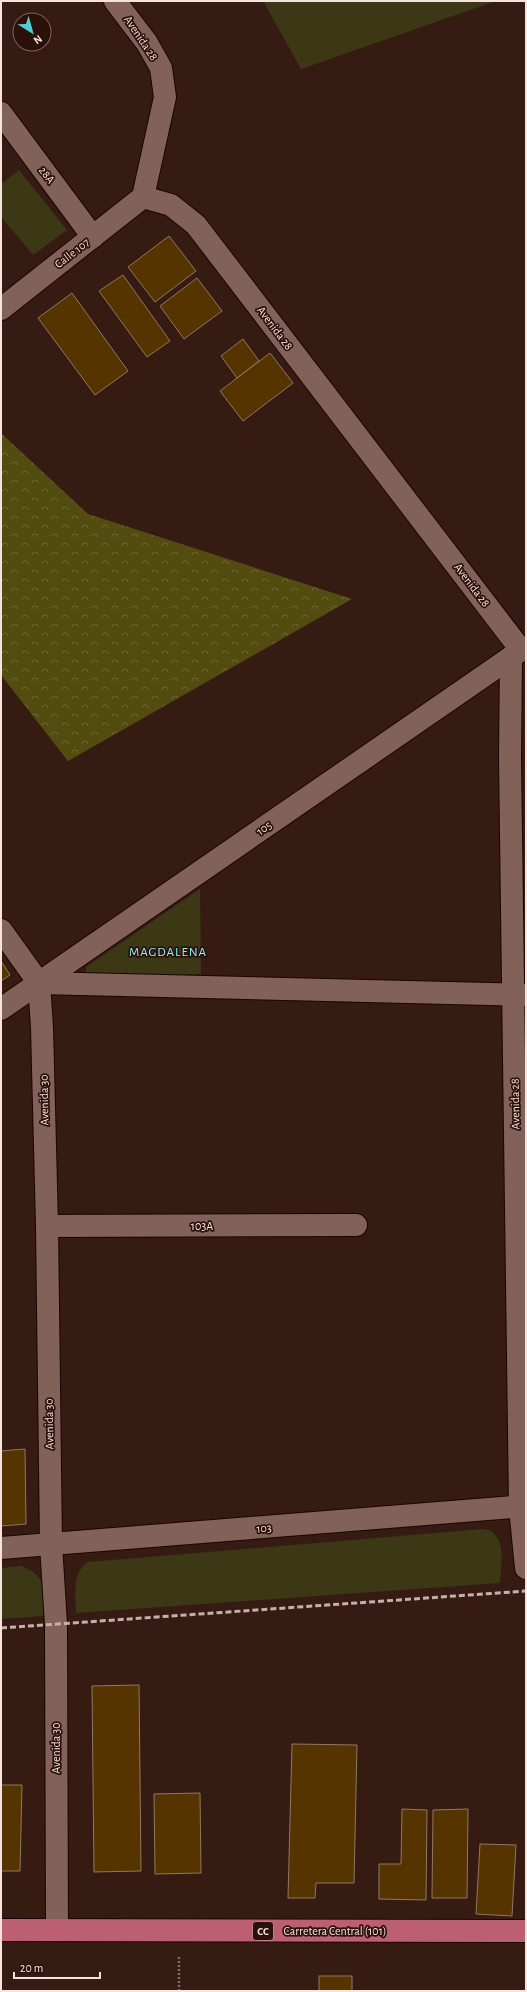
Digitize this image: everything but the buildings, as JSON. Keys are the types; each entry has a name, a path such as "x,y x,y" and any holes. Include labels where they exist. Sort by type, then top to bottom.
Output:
{"main road":[{"name":"Carretera Central (101)","path":"1,1930 526,1931"}],"street":[{"name":"Avenida 28","path":"115,1 151,49 161,68 165,96 143,198 172,205 196,225 519,651 518,758 523,1506 526,1568"},
{"name":"28A","path":"1,112 93,237"},
{"name":"Calle 107","path":"1,309 143,198"},
{"name":"105","path":"1,1009 519,651"},
{"path":"1,930 39,983 520,995"},
{"name":"Avenida 30","path":"39,983 42,1027 47,1226 51,1545 56,1624 57,1930"},
{"name":"103A","path":"47,1226 356,1225"},
{"name":"103","path":"1,1548 523,1506"}],"path":[{"path":"179,1931 179,1991"}],"shaded area":[{"path":"263,1 496,1 301,69"},
{"path":"19,170 67,230 33,255 1,217 1,184"},
{"path":"200,889 201,974 96,978 86,976 86,967"},
{"path":"483,1529 496,1536 500,1543 502,1558 500,1583 76,1613 75,1592 77,1578 79,1572 88,1562"},
{"path":"21,1566 30,1570 36,1575 43,1585 44,1616 1,1619 1,1568"}],"green space":[{"path":"1,433 88,514 352,599 68,761 1,675"}],"railway":[{"path":"1,1628 526,1591"}],"district":[{"name":"MAGDALENA","path":"168,952"}]}
